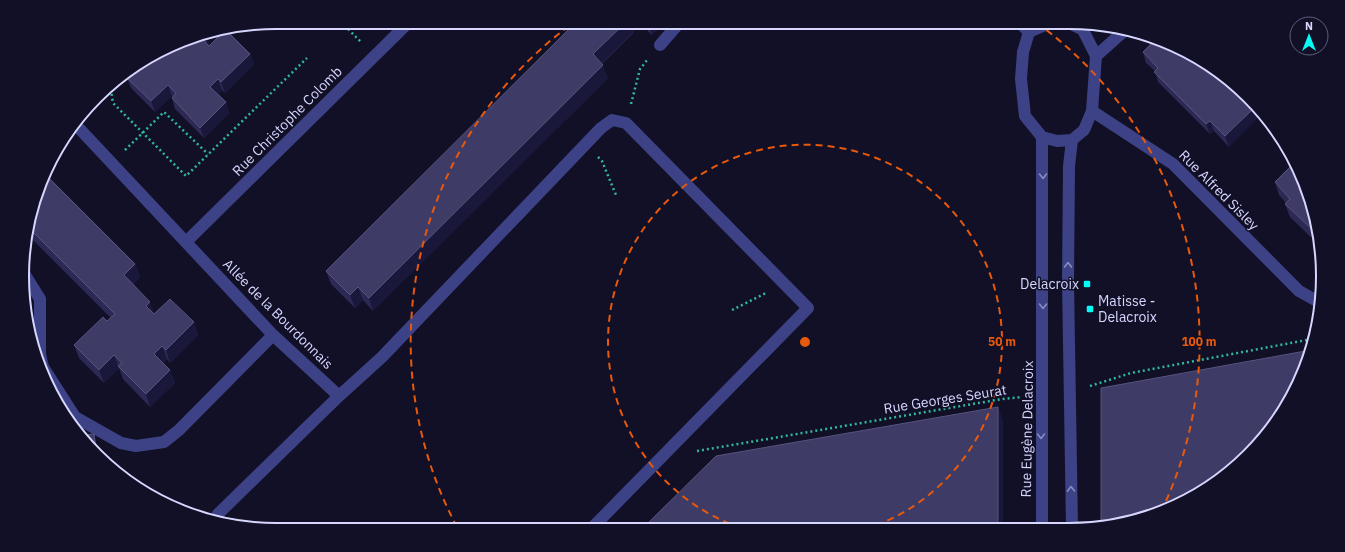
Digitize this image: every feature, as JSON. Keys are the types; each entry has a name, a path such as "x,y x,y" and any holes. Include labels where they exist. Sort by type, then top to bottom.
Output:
{"street":[{"name":"Rue Christophe Colomb","path":"186,242 402,29"},
{"path":"660,45 674,29"},
{"path":"1026,29 1029,32"},
{"path":"1036,29 1029,32 1023,52 1022,72 1025,116 1042,138 1057,141 1072,140 1084,130 1092,111 1096,56 1083,30"},
{"path":"1096,56 1120,35"},
{"name":"Rue Alfred Sisley","path":"1092,111 1173,164 1299,292 1315,300"},
{"path":"217,516 339,396 382,357 584,145 601,128 612,120 626,123 808,308 598,523"},
{"name":"Allée de la Bourdonnais","path":"79,128 273,335 339,396"},
{"name":"Rue Eugène Delacroix","path":"1042,138 1042,523"},
{"path":"1072,140 1069,174 1069,392 1072,523"},
{"path":"29,282 40,299 38,344"},
{"path":"75,419 121,443 136,446 164,442 179,430 273,335"},
{"path":"58,392 65,404"}],"path":[{"path":"348,29 375,56"},
{"path":"626,123 640,70 660,45"},
{"path":"111,92 113,103 186,176 307,58"},
{"path":"112,163 164,112 208,154"},
{"path":"584,145 602,161 616,195"},
{"path":"732,310 766,292 778,278"},
{"path":"1069,392 1131,373 1308,340"},
{"name":"Rue Georges Seurat","path":"676,443 696,451 1002,398 1041,396"}],"building":[{"path":"569,29 619,29 593,54 603,65 369,298 358,287 350,295 326,271"},
{"path":"230,34 250,54 221,82 218,79 210,87 226,102 200,128 172,98 176,93 168,85 151,101 128,79 152,62 181,48 204,40 209,46 219,36"},
{"path":"1152,43 1178,54 1219,80 1232,90 1252,110 1225,136 1210,121 1206,124 1154,72 1158,68 1143,52"},
{"path":"1291,166 1308,212 1311,228 1285,204 1290,199 1275,182"},
{"path":"49,178 135,264 124,275 150,302 146,306 154,314 170,299 194,322 166,350 162,346 154,354 170,370 146,394 118,366 122,363 114,355 99,370 74,345 103,317 107,321 115,314 33,232 37,212"},
{"path":"1304,351 1291,385 1283,400 1255,439 1232,462 1206,481 1178,498 1133,515 1101,521 1101,388"},
{"path":"998,407 998,523 648,523 716,456"},
{"path":"94,434 96,445 90,439 87,435"}],"place":[{"name":"Delacroix","path":"1087,284"},
{"name":"Matisse - Delacroix","path":"1090,309"}]}
